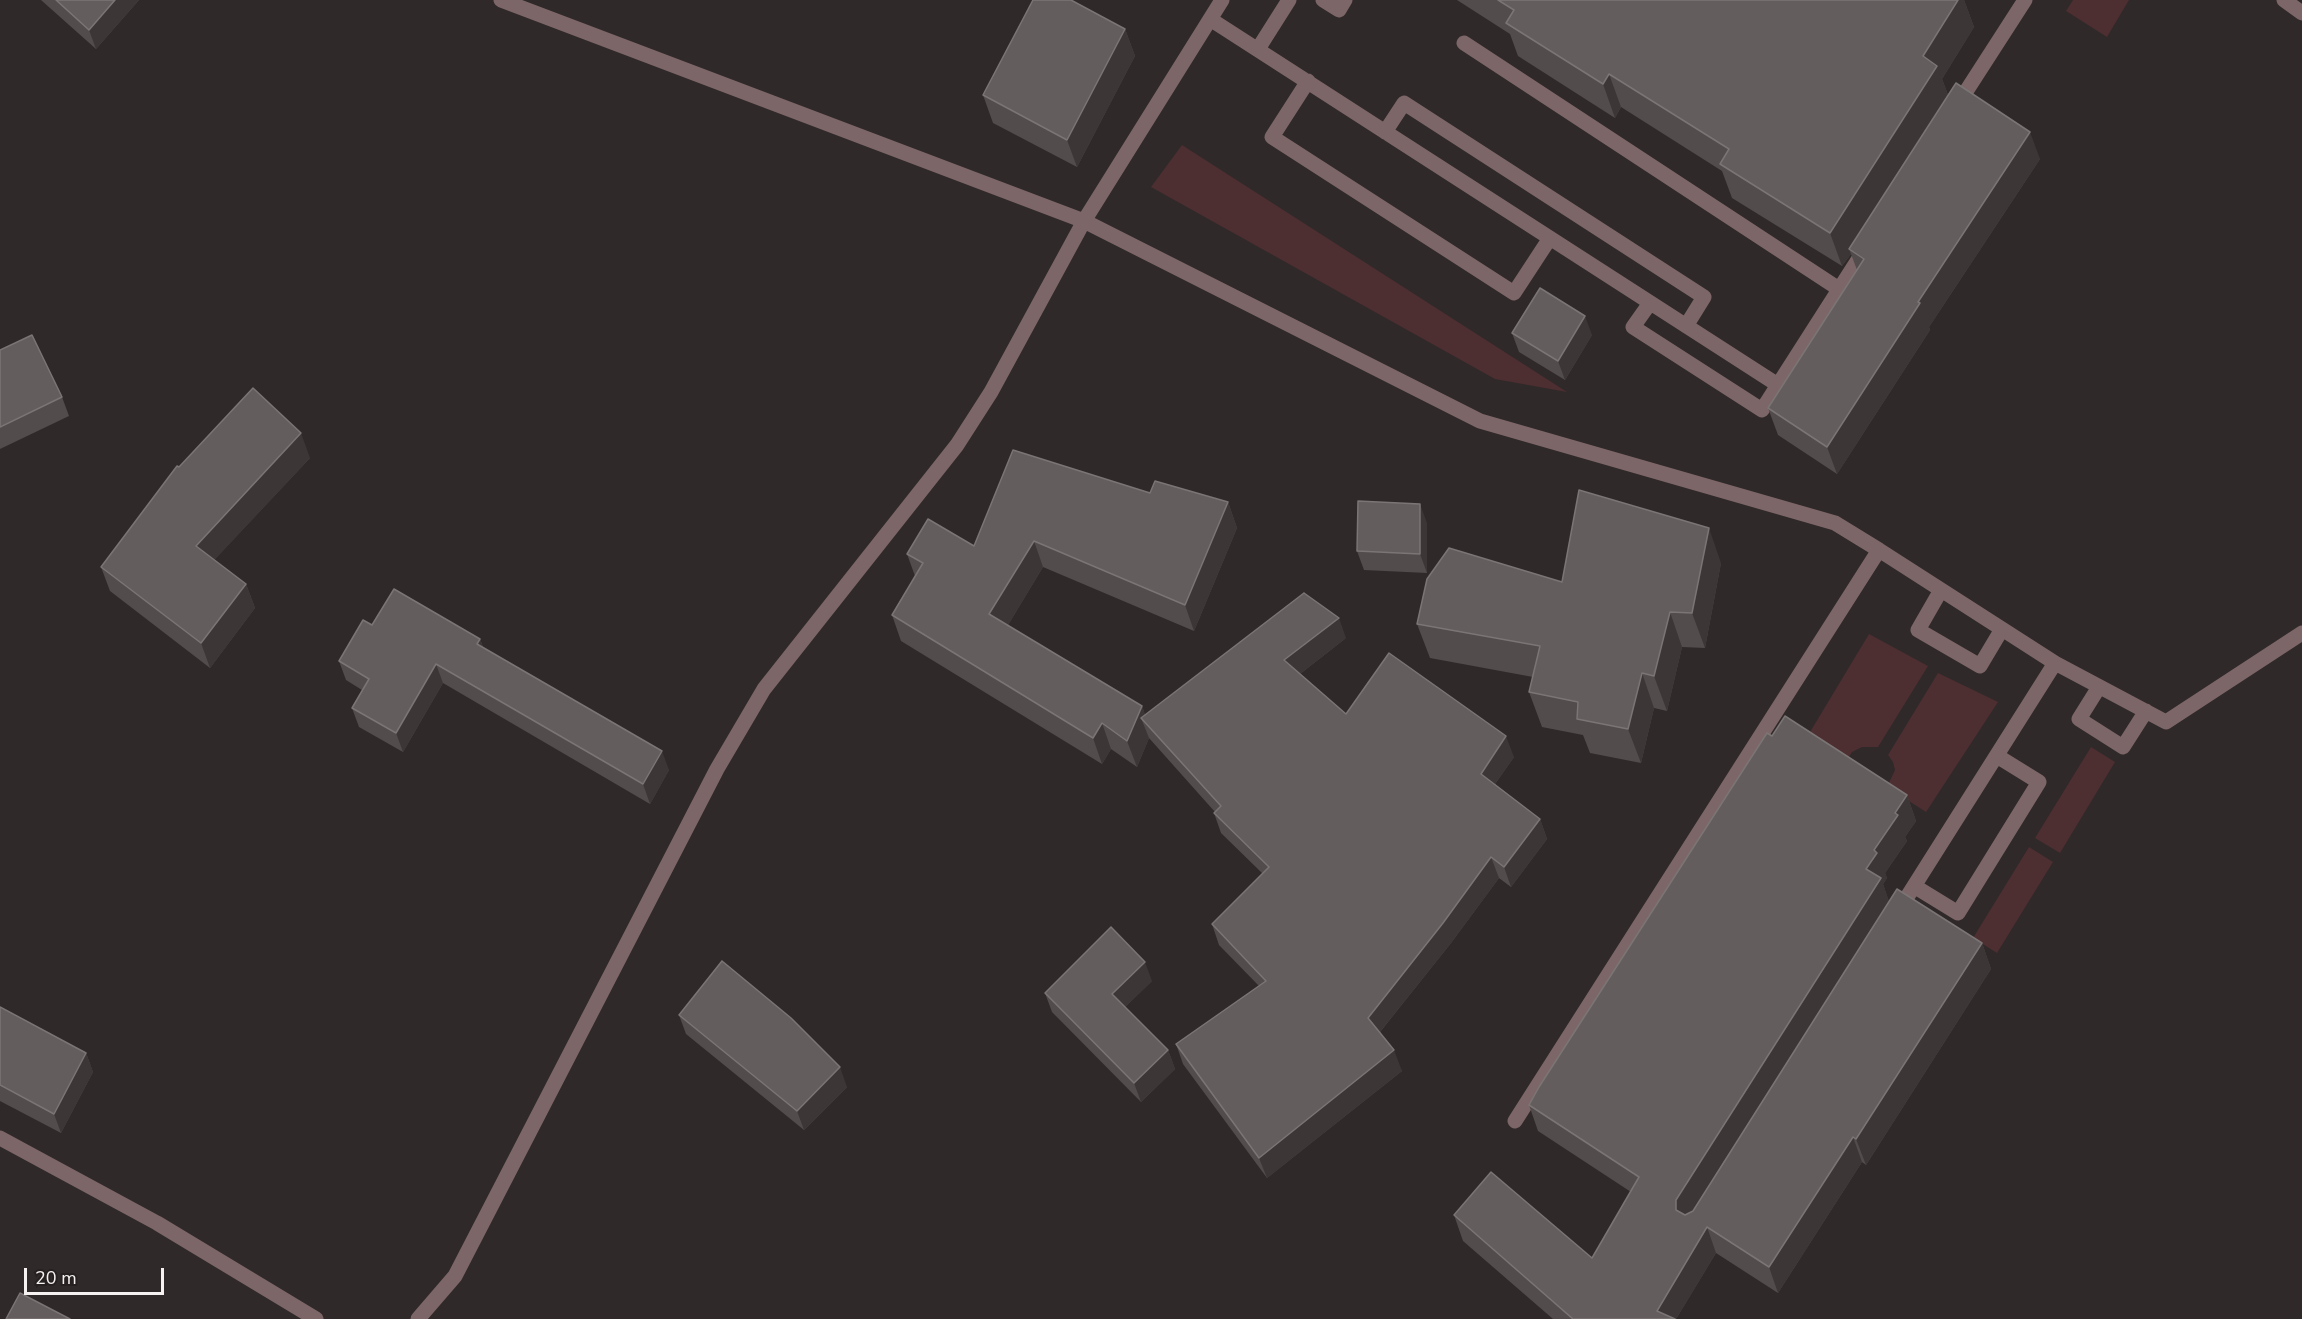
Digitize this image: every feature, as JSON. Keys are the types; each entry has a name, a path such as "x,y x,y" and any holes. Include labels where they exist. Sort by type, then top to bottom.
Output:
{"street":[{"path":"501,0 1084,221 1480,421 1835,524 2055,663 2166,722 2302,633"},
{"path":"418,1319 455,1276 717,769 764,689 957,445 991,392 1084,221 1222,0"},
{"path":"1257,49 1289,0"},
{"path":"1323,0 1338,10 1345,0"},
{"path":"1948,120 2025,0"},
{"path":"2284,0 2302,13"},
{"path":"1210,19 1778,385"},
{"path":"1464,43 1839,289"},
{"path":"1308,81 1272,137 1301,156 1515,293 1550,238"},
{"path":"1385,132 1404,103 1704,297 1686,326"},
{"path":"1650,303 1633,327 1762,410 1871,239"},
{"path":"1515,1121 1879,550"},
{"path":"1941,590 1918,630 1980,666 2002,629"},
{"path":"1889,926 2055,663"},
{"path":"2099,687 2079,719 2123,747 2146,711"},
{"path":"1914,886 1958,914 2039,782 1997,756"},
{"path":"0,1138 157,1223 316,1319"}],"shaded area":[{"path":"2073,0 2129,0 2107,37 2066,11"},
{"path":"1182,145 1567,392 1495,379 1151,187"},
{"path":"1869,634 1928,666 1878,747 1862,747 1852,752 1847,760 1807,737"},
{"path":"1938,673 1998,702 1926,812 1887,787 1895,770 1888,755"},
{"path":"2091,747 2115,762 2060,853 2035,838"},
{"path":"2029,847 2053,862 1997,953 1973,938"}],"building":[{"path":"56,0 115,0 89,30"},
{"path":"1033,0 1071,0 1125,29 1067,140 983,95"},
{"path":"1498,0 1958,0 1923,56 1937,66 1830,233 1720,164 1729,149 1609,74 1603,84 1506,23 1514,10"},
{"path":"1956,83 2030,132 1918,302 1920,303 1827,447 1768,408 1864,259 1849,249"},
{"path":"1540,288 1585,316 1558,361 1512,333"},
{"path":"32,335 62,397 0,427 0,350"},
{"path":"253,388 301,433 196,546 246,584 201,643 101,567 177,466 179,467"},
{"path":"1013,450 1150,493 1155,481 1228,502 1185,605 1034,541 989,614 1142,706 1127,741 1102,723 1093,738 892,615 923,563 907,554 928,519 974,546"},
{"path":"1579,490 1709,528 1692,613 1670,612 1654,676 1642,673 1628,729 1577,719 1578,702 1529,692 1540,646 1417,624 1427,579 1449,548 1562,582"},
{"path":"1358,501 1420,504 1420,554 1357,551"},
{"path":"394,589 480,639 477,644 662,751 643,784 436,664 396,733 352,708 369,679 339,661 363,620 372,625"},
{"path":"1304,593 1339,618 1284,660 1346,714 1389,653 1506,736 1481,774 1540,819 1504,867 1491,857 1443,923 1368,1018 1394,1050 1259,1158 1176,1044 1266,981 1212,924 1269,867 1214,813 1221,806 1141,718"},
{"path":"1785,716 1907,795 1895,813 1898,815 1874,850 1877,853 1866,869 1881,878 1676,1200 1676,1210 1685,1215 1693,1211 1897,889 1982,943 1856,1139 1853,1137 1769,1267 1707,1227 1657,1311 1675,1319 1573,1319 1454,1215 1491,1172 1592,1258 1639,1177 1529,1105 1767,733 1772,736"},
{"path":"1111,927 1145,962 1112,994 1168,1050 1134,1083 1045,993"},
{"path":"722,961 791,1018 840,1067 797,1111 679,1015"},
{"path":"0,1007 86,1053 54,1114 0,1085"},
{"path":"20,1293 70,1319 6,1319"}]}
